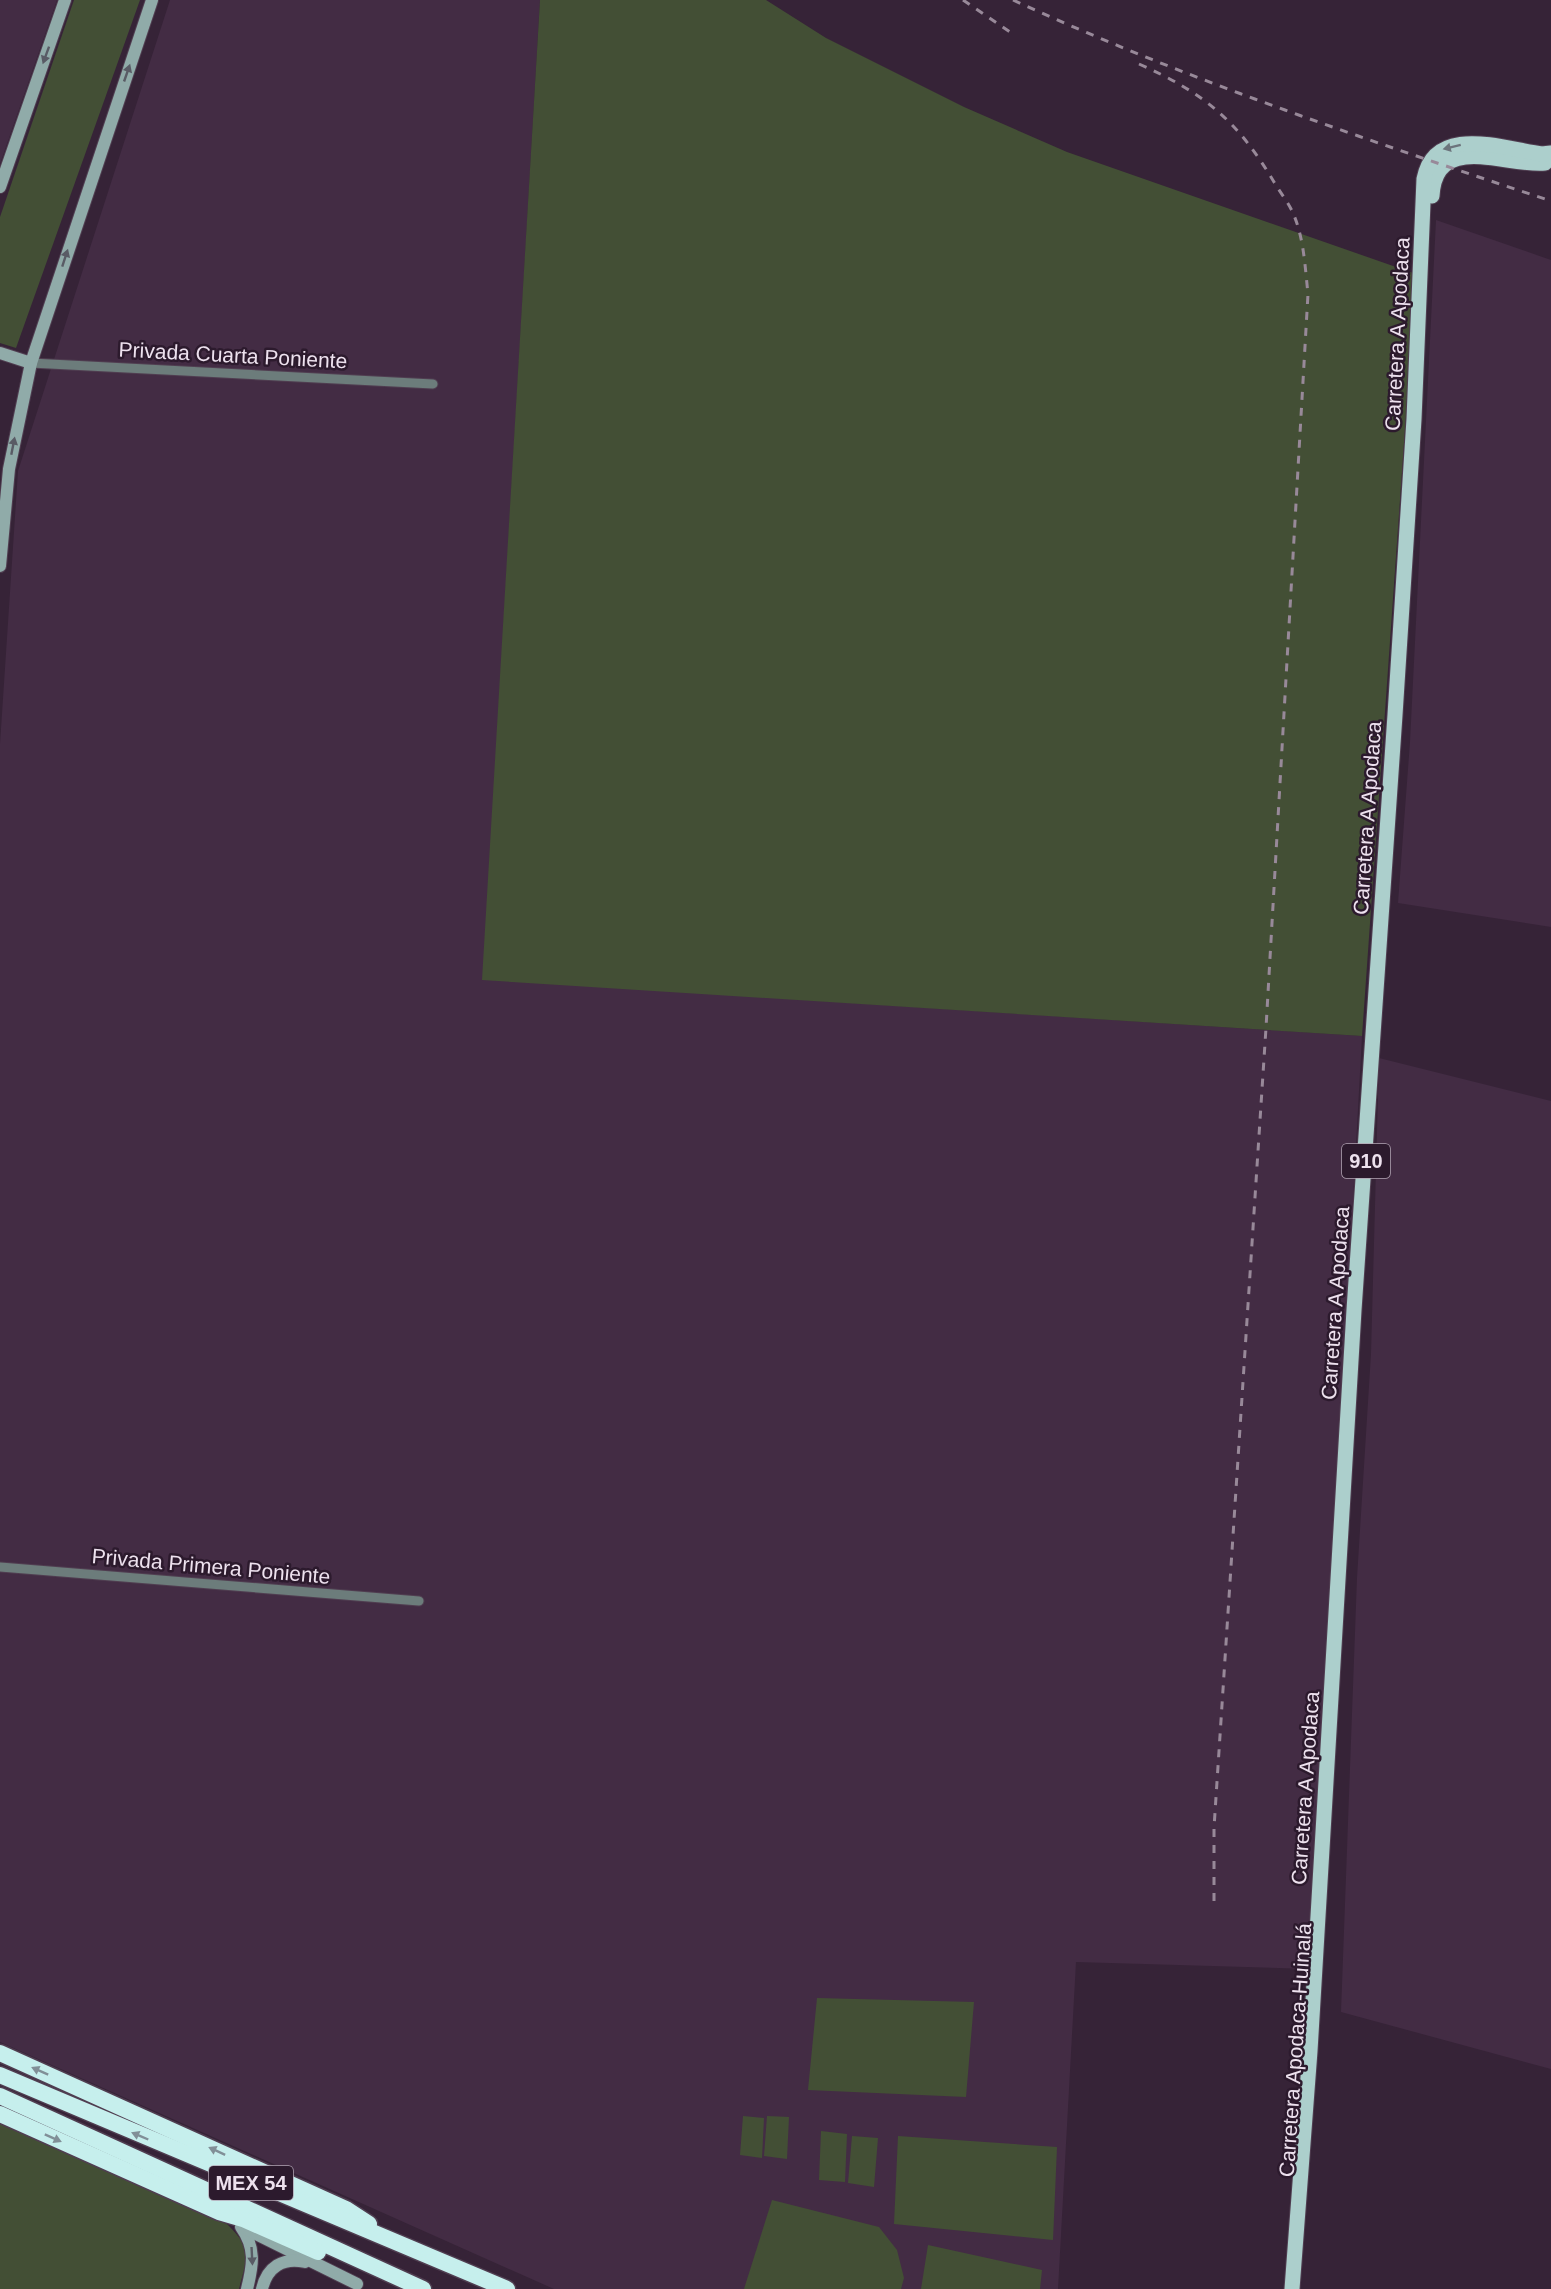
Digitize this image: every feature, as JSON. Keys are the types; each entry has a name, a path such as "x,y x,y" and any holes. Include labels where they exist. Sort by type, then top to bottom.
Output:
{"highway":[{"path":"0,2053 346,2209 399,2245"},
{"name":"MEX 54","path":"0,2075 507,2289"},
{"name":"MEX 54","path":"0,2096 423,2289"},
{"path":"0,2114 219,2212 243,2219 319,2253 387,2273"}],"main road":[{"name":"Carretera A Apodaca","path":"1292,2289 1310,2051 1354,1310 1414,419 1424,179 1426,167 1435,155 1440,150 1454,145 1487,145 1542,154 1551,153"},
{"name":"Carretera Apodaca-Huinalá","path":"1300,2289 1414,520 1433,184 1438,171 1460,158 1477,156 1540,164 1551,162"}],"street":[{"path":"0,187 65,0"},
{"path":"0,566 9,469 31,363 152,0"},
{"path":"0,353 31,363"},
{"name":"Privada Cuarta Poniente","path":"31,363 433,384"},
{"name":"Privada Primera Poniente","path":"0,1567 419,1601"},
{"path":"219,2212 240,2226 363,2286"},
{"path":"240,2226 252,2245 254,2256 247,2289"},
{"path":"262,2289 266,2276 285,2260 297,2260 363,2286"}],"shaded area":[{"path":"0,0 57,0 0,164"},
{"path":"170,0 540,0 483,979 1362,1036 1311,1969 1076,1962 1058,2289 554,2289 0,2042 0,744 18,471"},
{"path":"1436,220 1551,260 1551,927 1398,903 1410,742"},
{"path":"1379,1058 1551,1101 1551,2069 1341,2012 1357,1578 1371,1354"}],"green space":[{"path":"74,0 140,0 16,348 0,343 0,217"},
{"path":"540,0 766,0 826,38 964,107 1067,152 1416,274 1362,1036 482,980"},
{"path":"817,1998 974,2002 966,2097 808,2090"},
{"path":"743,2116 764,2118 762,2158 740,2155"},
{"path":"767,2116 789,2117 787,2159 764,2156"},
{"path":"0,2122 227,2224 241,2240 246,2254 239,2289 0,2289"},
{"path":"821,2131 847,2134 845,2182 819,2180"},
{"path":"852,2136 878,2138 874,2187 848,2183"},
{"path":"898,2136 1057,2147 1053,2240 894,2224"},
{"path":"772,2200 879,2227 897,2250 904,2278 901,2289 744,2289"},
{"path":"928,2245 1042,2270 1040,2289 921,2289"}],"railway":[{"path":"963,0 1010,32"},
{"path":"1013,0 1212,83 1347,132 1551,201"},
{"path":"1139,64 1201,98 1232,125 1260,160 1297,223 1302,242 1308,294 1266,1028 1214,1828 1214,1908"}]}
